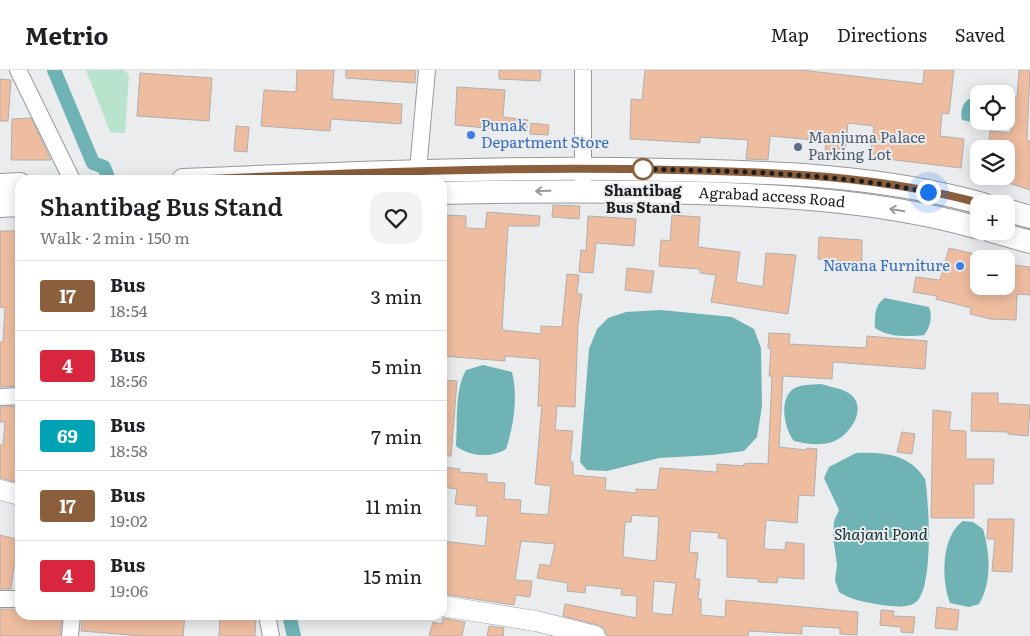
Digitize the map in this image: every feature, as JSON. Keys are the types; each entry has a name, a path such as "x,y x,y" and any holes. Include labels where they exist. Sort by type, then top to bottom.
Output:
{"main road":[{"name":"Agrabad access Road","path":"447,193 583,179 753,172 872,180 970,201"},
{"name":"Agrabad access Road","path":"447,176 583,179 865,204 943,218 970,226"},
{"path":"0,185 15,184"},
{"path":"0,206 15,206"},
{"path":"1015,213 1030,217"},
{"path":"1015,238 1030,242"}],"street":[{"path":"18,70 70,175"},
{"path":"418,175 427,70"},
{"path":"582,70 583,179"},
{"path":"0,397 15,396"},
{"path":"0,490 15,494"},
{"path":"0,599 15,599"},
{"path":"447,607 536,621 595,636"},
{"path":"70,636 72,620"},
{"path":"267,620 271,636"}],"green space":[{"path":"86,70 124,70 129,75 125,133 110,132"}],"water":[{"path":"970,99 970,122 962,120 962,108"},
{"path":"885,298 929,307 931,314 930,322 924,335 892,335 875,328 877,307"},
{"path":"661,310 732,317 754,329 761,348 762,406 757,437 744,451 659,458 607,471 587,470 580,462 589,349 597,329 608,318 626,312"},
{"path":"483,365 512,372 515,391 513,420 506,449 488,455 474,454 456,446 457,407 462,379 466,370"},
{"path":"821,384 850,394 858,407 855,421 845,434 832,442 813,444 794,441 788,430 784,415 788,394 799,386"},
{"name":"Shajani Pond","path":"856,453 876,453 895,456 911,464 925,479 929,524 926,580 922,594 916,602 908,606 865,602 839,592 835,580 837,565 833,537 834,521 839,510 824,478 829,467"},
{"path":"963,521 973,522 983,529 989,567 986,586 979,604 969,607 950,603 944,571 950,537"}],"building":[{"path":"297,70 334,70 332,99 402,104 401,124 331,119 330,131 261,126 264,90 296,92"},
{"path":"346,70 416,70 415,83 346,78"},
{"path":"499,70 541,70 540,81 499,79"},
{"path":"645,70 801,70 923,84 924,70 954,70 949,114 942,113 940,136 964,139 961,168 870,157 874,126 848,123 845,154 825,153 826,141 770,136 768,160 746,159 748,140 700,137 700,143 630,139 631,99 642,100"},
{"path":"1019,70 1030,70 1027,140 1030,141 1030,190 1015,185 1015,140 989,140 990,131 1011,133 1011,130 1015,130 1015,97 1017,97"},
{"path":"140,73 212,78 209,121 137,116"},
{"path":"0,79 11,80 8,121 0,121"},
{"path":"457,87 505,90 503,117 528,120 526,132 455,125"},
{"path":"31,118 51,160 11,160 12,119"},
{"path":"531,123 549,125 548,135 530,134"},
{"path":"236,126 249,127 247,152 234,151"},
{"path":"553,205 580,206 579,219 552,217"},
{"path":"487,212 540,216 539,226 508,226 502,330 541,334 541,326 562,327 567,274 579,275 577,294 582,294 578,325 575,407 557,406 555,430 573,431 570,462 573,462 573,475 606,478 605,490 636,493 636,489 657,490 660,468 717,472 717,464 743,466 744,464 752,463 768,464 772,376 769,376 771,348 768,348 769,333 790,334 789,344 866,348 867,336 927,341 925,369 833,362 832,379 783,376 779,447 806,450 807,448 817,449 814,496 799,495 797,523 766,520 764,549 785,550 786,542 804,544 804,579 778,577 777,583 758,582 758,579 727,577 727,539 718,538 719,533 691,531 689,552 698,553 695,579 700,579 698,599 701,599 701,615 725,617 726,600 858,612 857,635 840,634 840,628 802,626 802,634 749,631 748,636 607,636 604,628 598,625 563,616 565,604 636,618 637,596 621,595 622,589 586,585 585,593 567,591 568,583 537,578 540,564 550,566 555,544 521,541 515,580 532,581 530,597 516,595 514,605 447,595 447,542 485,546 488,516 476,516 477,506 455,504 457,489 447,488 447,468 460,469 459,472 487,474 487,482 505,483 504,499 521,500 520,513 548,515 551,486 535,484 542,406 538,406 540,359 505,356 505,361 447,356 447,215 466,216 466,228 485,229","holes":["632,515 659,517 656,561 623,557 625,522 631,522","654,581 676,583 672,615 652,613"]},
{"path":"672,215 700,217 698,247 740,252 736,282 763,287 766,253 796,255 788,314 711,302 716,275 700,273 700,269 659,266 661,240 670,241"},
{"path":"588,216 636,219 634,246 596,243 593,273 579,272 581,250 586,251"},
{"path":"0,231 15,231 15,386 0,387 0,342 3,342 5,308 0,307"},
{"path":"819,237 862,240 862,263 818,259"},
{"path":"949,248 970,253 970,295 1015,295 1015,265 1030,267 1030,295 1017,294 1016,320 990,319 970,314 971,308 936,299 937,296 913,292 916,277 940,280"},
{"path":"627,268 654,271 651,293 625,290"},
{"path":"447,380 457,381 451,456 447,456"},
{"path":"972,393 998,393 998,403 1030,405 1028,436 1008,434 1008,432 971,431"},
{"path":"15,406 15,482 0,478 0,445 3,445 5,422 0,422 0,407"},
{"path":"933,410 951,412 949,430 966,431 966,459 994,459 993,484 974,484 974,518 931,518"},
{"path":"902,432 915,434 912,454 897,452"},
{"path":"988,519 1014,519 1012,572 992,571 995,539 987,539"},
{"path":"0,535 15,539 15,566 11,589 0,589"},
{"path":"937,607 959,610 957,630 935,628"},
{"path":"0,609 15,609 15,620 62,620 60,636 0,636"},
{"path":"881,610 894,611 893,616 915,617 913,633 901,632 901,627 880,625"},
{"path":"447,619 465,622 462,636 429,636 433,622 442,624 443,620"},
{"path":"82,620 185,620 183,636 143,636 81,631"},
{"path":"220,620 256,620 255,636 219,636"},
{"path":"489,626 504,628 503,636 487,636"}],"waterway":[{"path":"54,70 93,163 104,167 107,175"},
{"path":"290,620 294,636"}],"bus line":[{"name":"17","path":"300,175 418,170 583,168 753,172 872,180 970,200"}],"place":[{"name":"Punak Department Store","path":"471,135"},
{"name":"Manjuma Palace Parking Lot","path":"798,147"},
{"name":"Shantibag Bus Stand","path":"643,169"},
{"name":"Navana Furniture","path":"960,266"}],"route":[{"path":"643,169 640,169 753,172 872,180 928,192"}]}
